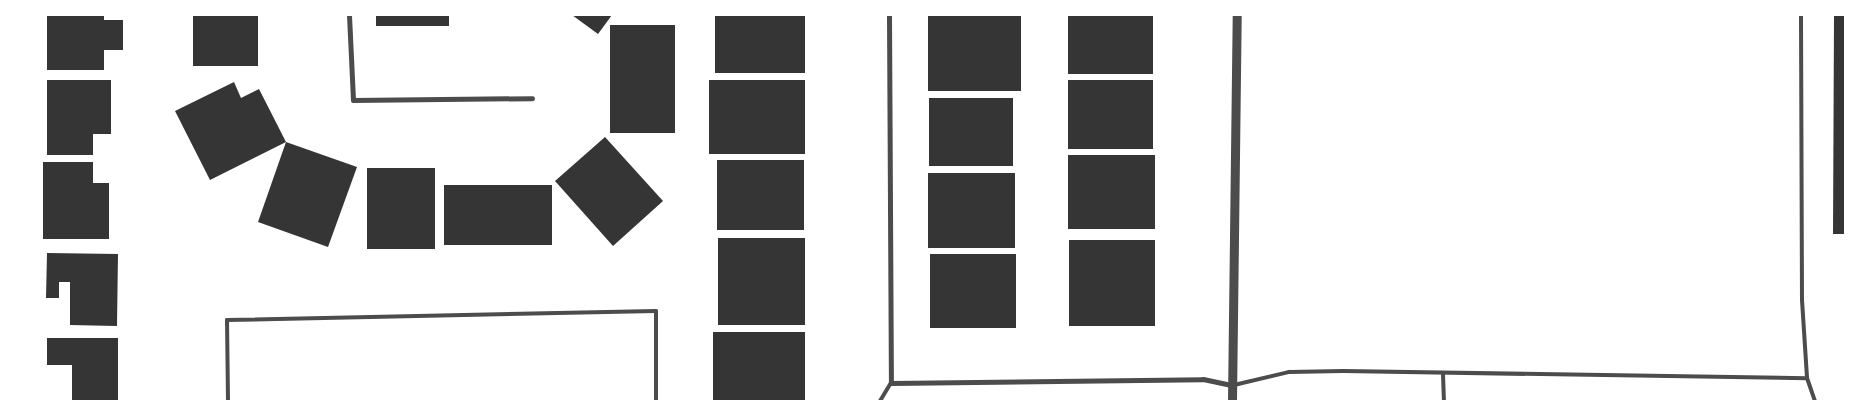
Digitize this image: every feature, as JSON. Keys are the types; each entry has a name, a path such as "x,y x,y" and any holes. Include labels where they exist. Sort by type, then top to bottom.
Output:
{"street":[{"path":"349,15 353,100 532,98"},
{"path":"889,15 891,383 1203,379 1232,385"},
{"path":"1232,401 1237,15"}],"lane":[{"path":"1800,15 1800,221 1807,378 1816,401"},
{"path":"228,401 227,320 656,311 656,401"},
{"path":"1232,385 1290,372 1807,378"},
{"path":"1443,374 1444,401"},
{"path":"880,401 891,383"}],"building":[{"path":"47,15 104,15 104,20 123,20 123,50 104,50 104,70 47,70"},
{"path":"193,15 258,15 258,66 193,66"},
{"path":"376,15 449,15 449,26 376,26"},
{"path":"572,15 612,15 598,34"},
{"path":"715,15 805,15 805,73 715,73"},
{"path":"1068,15 1153,15 1153,74 1068,74"},
{"path":"1834,15 1845,15 1845,234 1833,234"},
{"path":"928,16 1021,16 1021,91 928,91"},
{"path":"610,25 675,25 675,133 610,133"},
{"path":"47,80 111,80 111,134 93,134 93,155 47,155"},
{"path":"709,80 805,80 805,154 709,154"},
{"path":"1068,80 1153,80 1153,149 1068,149"},
{"path":"234,82 241,98 259,89 286,142 210,180 175,111"},
{"path":"929,98 1013,98 1013,166 929,166"},
{"path":"605,137 663,201 613,246 555,181"},
{"path":"286,142 357,167 328,247 258,222"},
{"path":"1068,155 1155,155 1155,229 1068,229"},
{"path":"717,160 804,160 804,230 717,230"},
{"path":"43,162 93,162 93,183 109,183 109,239 43,239"},
{"path":"367,168 435,168 435,249 367,249"},
{"path":"928,173 1015,173 1015,248 928,248"},
{"path":"444,185 552,185 552,245 444,245"},
{"path":"718,238 805,238 805,325 718,325"},
{"path":"1069,240 1155,240 1155,326 1069,326"},
{"path":"47,253 118,254 117,326 70,325 70,282 59,282 59,298 46,298"},
{"path":"930,254 1016,254 1016,328 930,328"},
{"path":"713,332 805,332 805,401 713,401"},
{"path":"47,338 118,338 118,401 72,401 72,365 47,365"}]}
